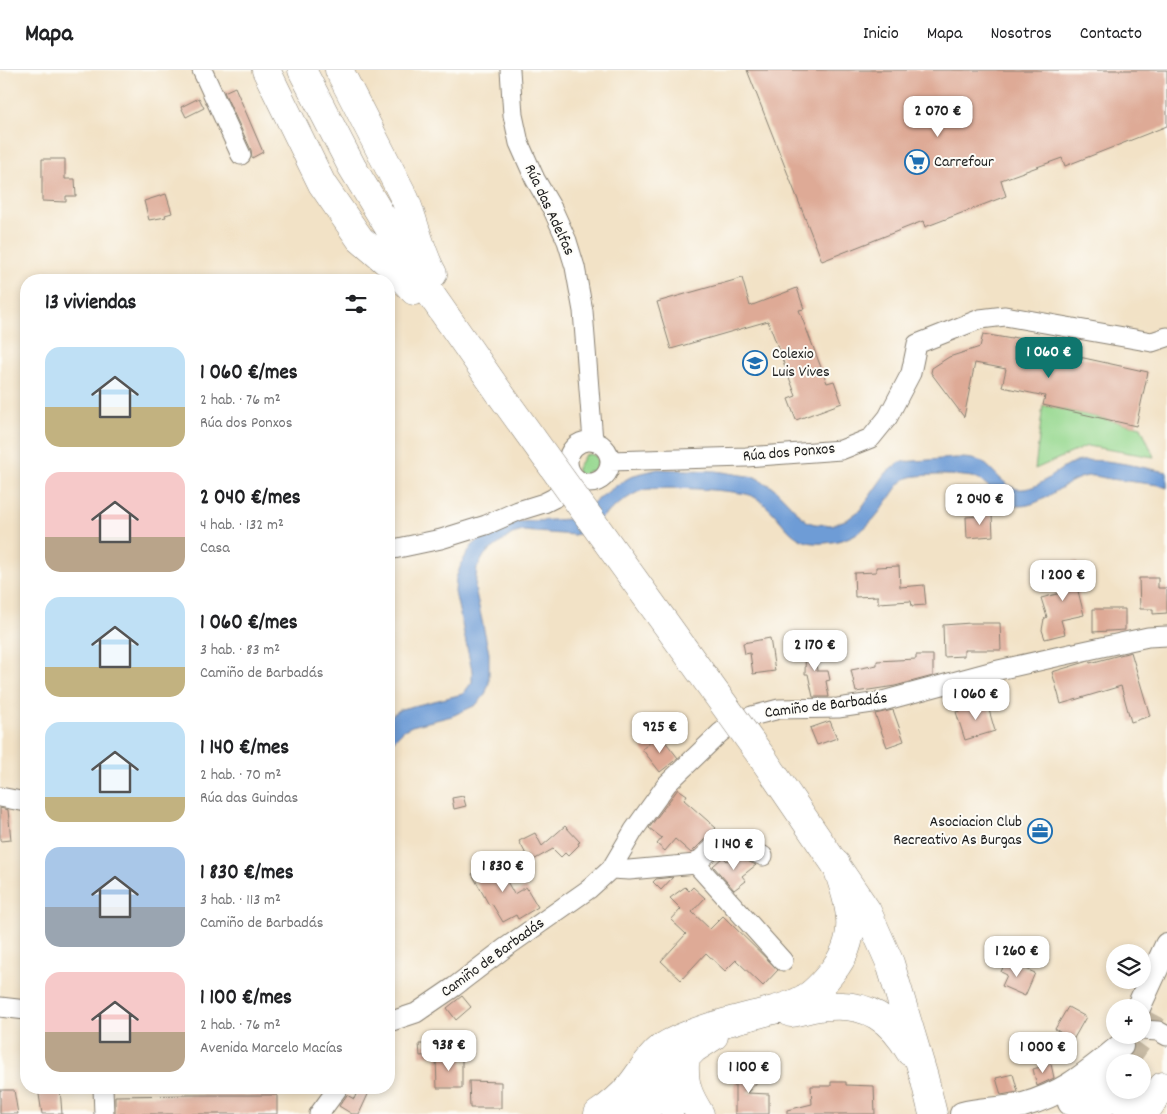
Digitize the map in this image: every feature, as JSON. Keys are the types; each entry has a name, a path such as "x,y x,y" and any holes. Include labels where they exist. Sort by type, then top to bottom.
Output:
{"highway":[{"path":"266,70 322,184 360,238 389,264 474,356"},
{"path":"302,70 352,167 418,276 501,395 764,760 868,911 890,963 929,1097"},
{"path":"339,70 405,199 414,220 428,266 455,312 474,356"},
{"path":"650,1111 689,1045 732,1021 781,1008 804,999 821,986 839,964 847,943 851,922 849,904 836,864"},
{"path":"598,1114 614,1102 630,1086 645,1065 661,1049 689,1045 788,1014 828,1006 861,1008 886,1020 903,1040 929,1097"},
{"path":"689,1045 684,1078 686,1090 700,1114"},
{"path":"1144,1114 1161,1086"},
{"path":"1128,1114 1132,1099"}],"main road":[{"path":"1145,999 1167,944"},
{"path":"1151,1005 1167,980"},
{"path":"962,1114 1021,1106 1054,1094 1078,1080 1123,1044"},
{"path":"1040,1114 1070,1103 1124,1044"},
{"path":"1082,1114 1116,1099"}],"street":[{"path":"202,70 241,155"},
{"name":"Rúa das Adelfas","path":"510,70 513,115 519,143 534,179 553,210 567,241 575,267 583,311 593,441"},
{"name":"Rúa dos Ponxos","path":"610,462 746,457 841,450 871,438 888,417 911,373 917,344 980,319 1005,316 1152,342 1167,337"},
{"path":"593,441 603,447 609,456 610,462 609,468 601,479 588,483 575,478 568,466 570,453 580,443 593,441"},
{"path":"395,549 441,539 477,528 518,511 544,504 554,498 575,478"},
{"name":"Camiño de Barbadás","path":"395,1020 416,1013 454,987 505,948 589,889 612,869 634,830 666,784 733,723 779,709 838,708 879,702 1020,665 1148,637 1167,636"},
{"path":"0,797 20,801"},
{"path":"612,869 629,870 696,864 716,845 741,846 762,856"},
{"path":"696,864 783,962"},
{"path":"0,1008 20,1010"},
{"path":"1151,1033 1158,1031 1167,1036"},
{"path":"103,1094 104,1114"},
{"path":"319,1114 334,1094"}],"green space":[{"path":"1043,405 1141,427 1154,457 1087,446 1035,469"},
{"path":"585,455 596,456 597,465 594,471 588,471 584,478 577,474 577,468"}],"water":[{"path":"955,458 972,459 982,462 1013,488 1026,489 1041,483 1076,462 1097,460 1167,472 1167,488 1159,485 1088,476 1070,482 1037,502 1019,506 1002,500 984,482 973,477 917,476 907,478 900,483 882,509 862,530 846,539 825,543 804,541 797,537 763,503 748,495 737,492 692,489 660,488 640,491 617,505 582,533 574,535 523,531 512,534 485,554 477,568 475,588 489,653 489,683 485,695 476,705 452,716 412,726 404,730 395,739 395,713 401,709 463,694 472,682 472,671 455,592 456,578 462,562 472,546 490,530 513,522 571,519 620,483 634,475 658,469 716,471 755,477 774,488 808,522 832,525 848,519 860,510 886,473 900,462"}],"building":[{"name":"Carrefour","path":"747,70 1167,70 1167,126 1065,166 1062,158 1001,180 1006,196 925,227 923,221 822,261"},
{"path":"235,87 263,152 252,158 251,150 224,92"},
{"path":"199,98 204,108 186,117 181,107"},
{"path":"42,159 65,159 65,179 75,179 76,196 66,196 66,202 42,201"},
{"path":"166,194 172,213 165,215 166,217 149,220 144,201"},
{"path":"742,278 750,306 797,288 804,309 799,310 827,383 834,381 842,403 796,420 788,399 796,396 768,321 671,349 657,302"},
{"path":"983,334 1012,339 1012,337 1039,343 1038,348 1148,372 1136,426 1043,405 1045,396 1002,387 1006,369 975,363 964,417 931,373 932,368 949,357 980,347"},
{"path":"992,515 993,536 967,538 966,517"},
{"path":"1077,561 1083,586 1080,586 1081,590 1078,591 1084,615 1061,620 1065,634 1045,639 1042,630 1044,619 1047,617 1041,598 1065,592 1059,565"},
{"path":"899,566 900,587 924,585 926,605 912,606 911,601 878,603 878,596 855,597 854,573 876,572 876,567"},
{"path":"1139,578 1158,578 1158,588 1167,588 1167,613 1153,614 1153,609 1140,609"},
{"path":"1093,609 1125,609 1125,630 1093,632"},
{"path":"1000,623 1001,650 964,650 964,656 944,657 943,625"},
{"path":"806,636 812,636 817,671 828,671 830,680 826,681 829,697 813,697 808,674 805,674"},
{"path":"770,638 775,671 753,674 750,653 745,654 743,643"},
{"path":"1131,652 1150,716 1131,722 1121,686 1061,704 1052,672 1089,661 1090,663"},
{"path":"916,655 933,655 933,676 895,686 856,692 851,670 877,665 877,661 916,659"},
{"path":"987,703 995,731 965,740 956,712"},
{"path":"893,710 904,741 887,747 875,714"},
{"path":"830,721 837,738 817,745 810,728"},
{"path":"660,735 678,758 660,772 642,749"},
{"path":"678,789 687,795 684,800 716,828 691,853 675,839 665,851 657,844 662,838 649,828"},
{"path":"463,796 466,806 454,809 452,798"},
{"path":"0,808 8,810 11,840 0,841"},
{"path":"565,826 580,842 578,843 579,845 568,856 565,853 561,857 553,849 530,862 519,841 535,833 542,846"},
{"path":"723,857 727,861 730,859 732,863 739,857 756,865 742,876 746,881 734,890 713,866"},
{"path":"495,860 514,894 526,887 538,907 518,919 516,915 503,922 492,904 489,905 472,874"},
{"path":"673,877 661,890 653,882 656,879"},
{"path":"685,887 689,891 693,887 705,898 692,912 710,929 723,916 778,970 763,986 736,960 725,971 706,953 681,980 661,961 686,934 671,920 681,909 670,898"},
{"path":"1006,960 1035,973 1025,996 1002,986 1007,975 1001,972"},
{"path":"462,996 471,1007 456,1020 447,1008"},
{"path":"1068,1007 1086,1017 1073,1040 1055,1029"},
{"path":"419,1044 430,1044 431,1055 420,1056"},
{"path":"462,1056 462,1088 437,1088 436,1057"},
{"path":"749,1064 761,1078 747,1093 769,1094 769,1114 735,1114 735,1074"},
{"path":"1051,1064 1054,1078 1037,1086 1033,1069"},
{"path":"1013,1074 1018,1092 1001,1095 996,1078"},
{"path":"469,1081 501,1082 501,1108 470,1108"},
{"path":"831,1082 846,1082 846,1085 874,1086 875,1114 787,1114 787,1110 812,1104 811,1086 831,1086"},
{"path":"0,1090 14,1090 18,1114 0,1114"},
{"path":"39,1094 60,1094 62,1114 42,1114"},
{"path":"356,1094 368,1094 359,1114 352,1114 339,1106 347,1095 354,1099"},
{"path":"277,1095 277,1114 115,1114 115,1096"}],"tunnel":[{"path":"1131,1054 1154,1014"}],"place":[{"name":"Carrefour","path":"917,162"},
{"name":"Colexio Luis Vives","path":"755,363"},
{"name":"Asociacion Club Recreativo As Burgas","path":"1040,831"}]}
